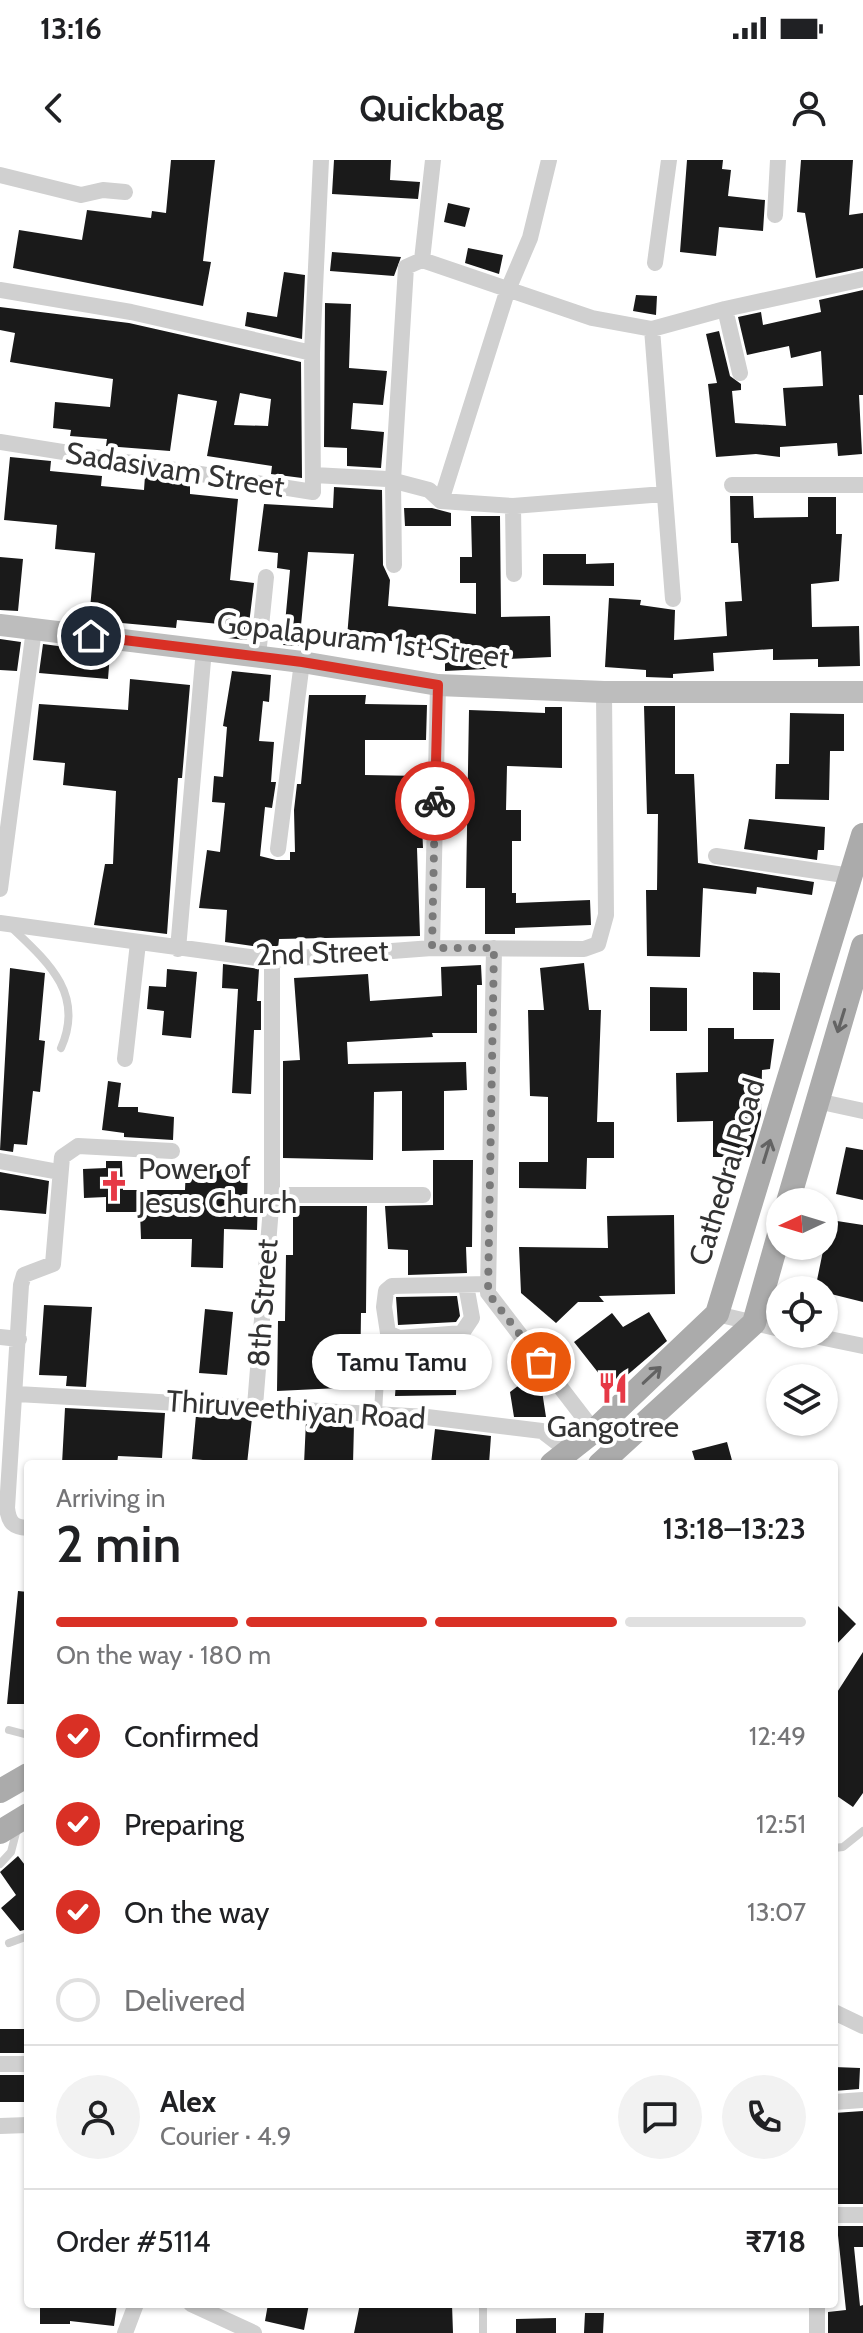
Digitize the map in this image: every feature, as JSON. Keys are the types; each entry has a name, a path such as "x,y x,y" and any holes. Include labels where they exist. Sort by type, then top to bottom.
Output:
{"main road":[{"name":"Cathedral Road","path":"560,1458 594,1431 717,1314 862,844"},
{"path":"792,1188 863,946"},
{"path":"604,1460 754,1323 772,1260"},
{"path":"0,1791 24,1777"}],"street":[{"path":"314,475 312,353 321,160"},
{"path":"422,260 433,160"},
{"path":"441,501 507,292 530,238 549,160"},
{"path":"655,263 669,160"},
{"path":"775,215 778,160"},
{"path":"0,175 81,195 103,190 125,192"},
{"path":"394,565 393,480 406,267 422,260 507,292 592,318 652,329 725,309 863,279"},
{"path":"0,290 131,312 312,353"},
{"path":"725,309 740,373"},
{"path":"652,329 673,599"},
{"name":"Sadasivam Street","path":"0,442 313,492 314,475 393,480 429,490 441,501 513,506 664,494"},
{"path":"732,485 863,485"},
{"path":"513,506 514,574"},
{"path":"258,656 266,577"},
{"name":"Gopalapuram 1st Street","path":"0,625 302,662 438,685 604,692 863,692"},
{"path":"0,889 34,629"},
{"path":"178,949 204,649"},
{"path":"278,849 302,662"},
{"path":"432,948 438,685"},
{"name":"2nd Street","path":"4,923 272,960 432,948 584,949 598,944 606,915 604,692"},
{"path":"716,856 851,876"},
{"path":"125,1059 138,943"},
{"path":"494,948 488,1293 502,1316 579,1407 594,1431"},
{"name":"8th Street","path":"255,1406 272,1195 272,960"},
{"path":"817,1101 863,1111"},
{"path":"24,1527 15,1526 8,1520 24,1275 53,1264 62,1157 78,1146 172,1151"},
{"path":"0,1161 59,1172"},
{"path":"272,1195 423,1195"},
{"path":"466,1285 472,1318 462,1333 399,1338 388,1333 384,1307 386,1291 392,1286 488,1284"},
{"path":"717,1314 766,1326"},
{"path":"0,1337 19,1339"},
{"path":"838,1341 863,1346"},
{"name":"Thiruveethiyan Road","path":"17,1394 378,1412 542,1431 560,1458"},
{"path":"838,2014 863,2026"},
{"path":"0,2064 24,2064"},
{"path":"838,2102 863,2100"},
{"path":"0,2126 24,2125"},
{"path":"838,2215 863,2215"},
{"path":"125,2333 134,2308"},
{"path":"199,2308 252,2333"},
{"path":"817,2308 817,2333"}],"lane":[{"path":"4,923 61,979 69,1029 61,1048"},
{"path":"378,1412 382,1346 453,1343"},
{"path":"9,1730 24,1734"},
{"path":"0,1864 11,1852 15,1822"},
{"path":"838,1848 863,1831"},
{"path":"9,1943 24,1937"},
{"path":"483,2308 483,2333"}],"building":[{"path":"171,160 215,160 203,261 211,262 203,306 13,268 19,230 82,240 87,210 151,218 152,211 166,213"},
{"path":"334,160 391,160 390,180 420,182 418,199 332,194"},
{"path":"687,160 723,160 722,169 731,170 728,196 765,200 763,231 719,227 716,256 680,252"},
{"path":"801,160 853,160 849,215 863,213 863,268 816,278 805,213 797,212"},
{"path":"448,203 470,208 465,227 444,222"},
{"path":"468,248 503,255 499,274 465,263"},
{"path":"332,252 401,257 394,276 330,271"},
{"path":"284,272 305,275 302,339 245,326 247,312 277,317"},
{"path":"863,290 863,395 859,395 862,454 838,456 837,443 780,447 780,457 756,454 716,457 708,384 717,383 706,334 719,331 730,376 741,384 741,390 732,391 735,423 786,426 783,388 823,386 821,351 791,358 789,346 747,355 738,317 761,312 763,325 821,312 819,300"},
{"path":"636,295 657,296 656,315 633,311"},
{"path":"325,303 351,304 349,368 387,371 383,405 353,403 351,429 384,432 381,468 347,466 347,448 324,447"},
{"path":"0,307 129,323 301,362 302,478 271,474 272,466 207,456 217,401 178,394 170,451 106,446 107,439 70,436 71,430 53,428 55,402 110,407 113,379 10,362 15,333 0,330","holes":["240,393 271,399 268,426 234,425"]},
{"path":"10,457 51,461 50,471 102,476 101,486 144,490 145,476 190,484 190,494 238,499 230,580 254,583 247,640 228,638 230,625 177,620 176,628 89,620 95,553 55,549 57,525 4,520"},
{"path":"334,487 382,490 383,565 390,580 388,606 476,614 476,583 460,583 460,557 472,557 471,516 500,516 501,617 550,616 551,657 506,659 506,668 445,671 445,651 403,648 403,642 347,637 354,554 308,552 299,646 283,645 290,570 277,568 278,553 258,551 264,504 333,508"},
{"path":"730,496 753,496 754,518 808,517 808,497 836,497 836,534 842,534 839,581 811,584 812,627 859,626 860,666 818,667 818,659 773,660 773,649 713,653 714,671 673,674 673,678 646,677 646,670 605,667 609,598 641,600 640,605 675,610 674,640 727,636 725,602 742,601 738,543 731,543"},
{"path":"404,508 432,508 451,513 451,526 405,526"},
{"path":"543,554 586,554 586,564 614,563 614,586 543,585"},
{"path":"0,557 23,559 18,611 0,610"},
{"path":"0,639 21,642 17,671 0,670"},
{"path":"43,644 110,653 108,679 39,673"},
{"path":"232,671 271,675 269,702 263,701 259,741 274,742 271,782 276,782 272,808 265,807 260,856 276,860 290,860 290,852 295,852 294,810 297,784 301,784 309,695 366,695 365,704 427,705 426,740 365,740 365,775 420,776 423,848 417,848 420,936 279,939 278,948 272,949 225,942 227,910 199,908 207,850 220,852 225,803 212,802 214,776 223,777 227,727 223,726"},
{"path":"130,679 190,685 182,778 178,778 167,934 94,925 105,864 113,864 116,791 63,785 65,763 33,760 39,704 128,710"},
{"path":"644,706 675,706 675,774 694,774 698,863 814,882 812,895 757,887 756,894 703,888 700,957 647,956 646,890 657,890 658,814 647,814"},
{"path":"545,707 562,707 562,768 507,766 506,810 521,810 521,841 512,841 512,893 516,893 516,903 590,900 591,925 515,928 515,934 485,934 485,888 466,888 469,710 545,713"},
{"path":"790,713 844,714 844,751 830,751 829,800 775,799 776,764 789,764"},
{"path":"749,819 825,827 824,850 818,850 817,860 744,849"},
{"path":"584,963 589,1010 601,1010 597,1122 614,1122 614,1158 587,1158 586,1189 519,1188 519,1162 548,1162 548,1097 530,1096 528,1010 544,1010 540,968"},
{"path":"223,964 259,969 257,1001 261,1001 261,1030 254,1030 251,1094 232,1093 238,989 222,988"},
{"path":"481,965 482,985 477,985 477,1033 432,1033 433,1037 347,1042 348,1064 466,1062 467,1090 444,1091 444,1150 402,1151 402,1091 374,1092 373,1160 283,1158 283,1061 300,1060 294,978 368,974 370,1001 442,996 441,967"},
{"path":"10,968 45,973 39,1040 45,1041 40,1092 33,1091 27,1145 14,1144 13,1152 0,1150"},
{"path":"167,969 197,972 191,1038 162,1035 164,1011 147,1009 149,986 166,987"},
{"path":"753,972 780,973 780,1010 753,1010"},
{"path":"650,987 687,988 687,1031 650,1031"},
{"path":"708,1028 734,1028 734,1039 774,1039 770,1069 762,1070 761,1115 749,1157 713,1157 713,1121 677,1122 676,1073 708,1072"},
{"path":"108,1081 121,1083 118,1107 138,1107 138,1112 174,1117 173,1140 124,1137 124,1133 102,1130"},
{"path":"846,1147 863,1150 863,1200 838,1194"},
{"path":"433,1160 473,1160 472,1247 466,1247 467,1273 408,1275 408,1250 388,1249 385,1206 433,1205"},
{"path":"106,1161 122,1161 123,1190 185,1190 186,1167 248,1171 247,1199 258,1199 257,1230 224,1229 223,1268 191,1267 192,1239 141,1239 140,1212 106,1212 106,1197 84,1198 83,1169 106,1168"},
{"path":"0,1172 49,1181 46,1214 0,1210"},
{"path":"293,1206 367,1206 366,1313 361,1313 360,1387 277,1391 278,1321 285,1321 286,1255 293,1255"},
{"path":"674,1215 675,1294 599,1296 604,1302 578,1302 556,1323 521,1293 519,1247 608,1248 607,1216"},
{"path":"838,1221 863,1225 863,1302 838,1296 838,1276 818,1276 821,1260 838,1260"},
{"path":"457,1296 460,1316 456,1322 398,1325 396,1297"},
{"path":"44,1305 92,1307 86,1387 66,1386 67,1376 39,1375"},
{"path":"205,1309 233,1312 227,1375 199,1373"},
{"path":"649,1312 667,1341 611,1389 574,1342 612,1313 623,1327"},
{"path":"457,1349 456,1395 395,1396 398,1352"},
{"path":"535,1373 540,1378 546,1417 514,1417 510,1392"},
{"path":"65,1408 165,1413 162,1458 118,1456 118,1460 62,1460"},
{"path":"196,1415 252,1418 247,1460 192,1459"},
{"path":"306,1421 354,1424 353,1460 304,1460"},
{"path":"435,1429 491,1436 489,1460 431,1460"},
{"path":"727,1442 732,1460 695,1460 692,1451"},
{"path":"18,1591 24,1592 24,1704 7,1704"},
{"path":"838,1606 856,1624 838,1643"},
{"path":"863,1652 863,1793 853,1807 838,1797 838,1691"},
{"path":"18,1856 24,1864 24,1930 20,1931 1,1908 16,1895 0,1872"},
{"path":"0,2029 24,2029 24,2053 0,2053"},
{"path":"838,2067 860,2068 859,2089 838,2091"},
{"path":"0,2075 24,2075 24,2102 0,2102"},
{"path":"863,2111 863,2204 838,2204 838,2113"},
{"path":"838,2226 863,2226 863,2247 854,2247 860,2306 863,2305 863,2333 828,2333 828,2312 846,2310"},
{"path":"40,2308 116,2308 114,2326 70,2321 70,2324 40,2324"},
{"path":"267,2308 308,2308 304,2330 265,2321"},
{"path":"359,2308 452,2308 453,2333 354,2333"},
{"path":"585,2313 604,2313 603,2333 584,2333"},
{"path":"556,2318 556,2333 516,2333 516,2319"}],"way so far":[{"path":"435,801 432,948 494,948 488,1293 502,1316 541,1362"}],"place":[{"name":"Power of Jesus Church","path":"114,1186"},
{"name":"Tamu Tamu","path":"541,1362"},
{"name":"Gangotree","path":"613,1388"}],"route":[{"path":"91,636 302,662 438,685 435,801"}]}
